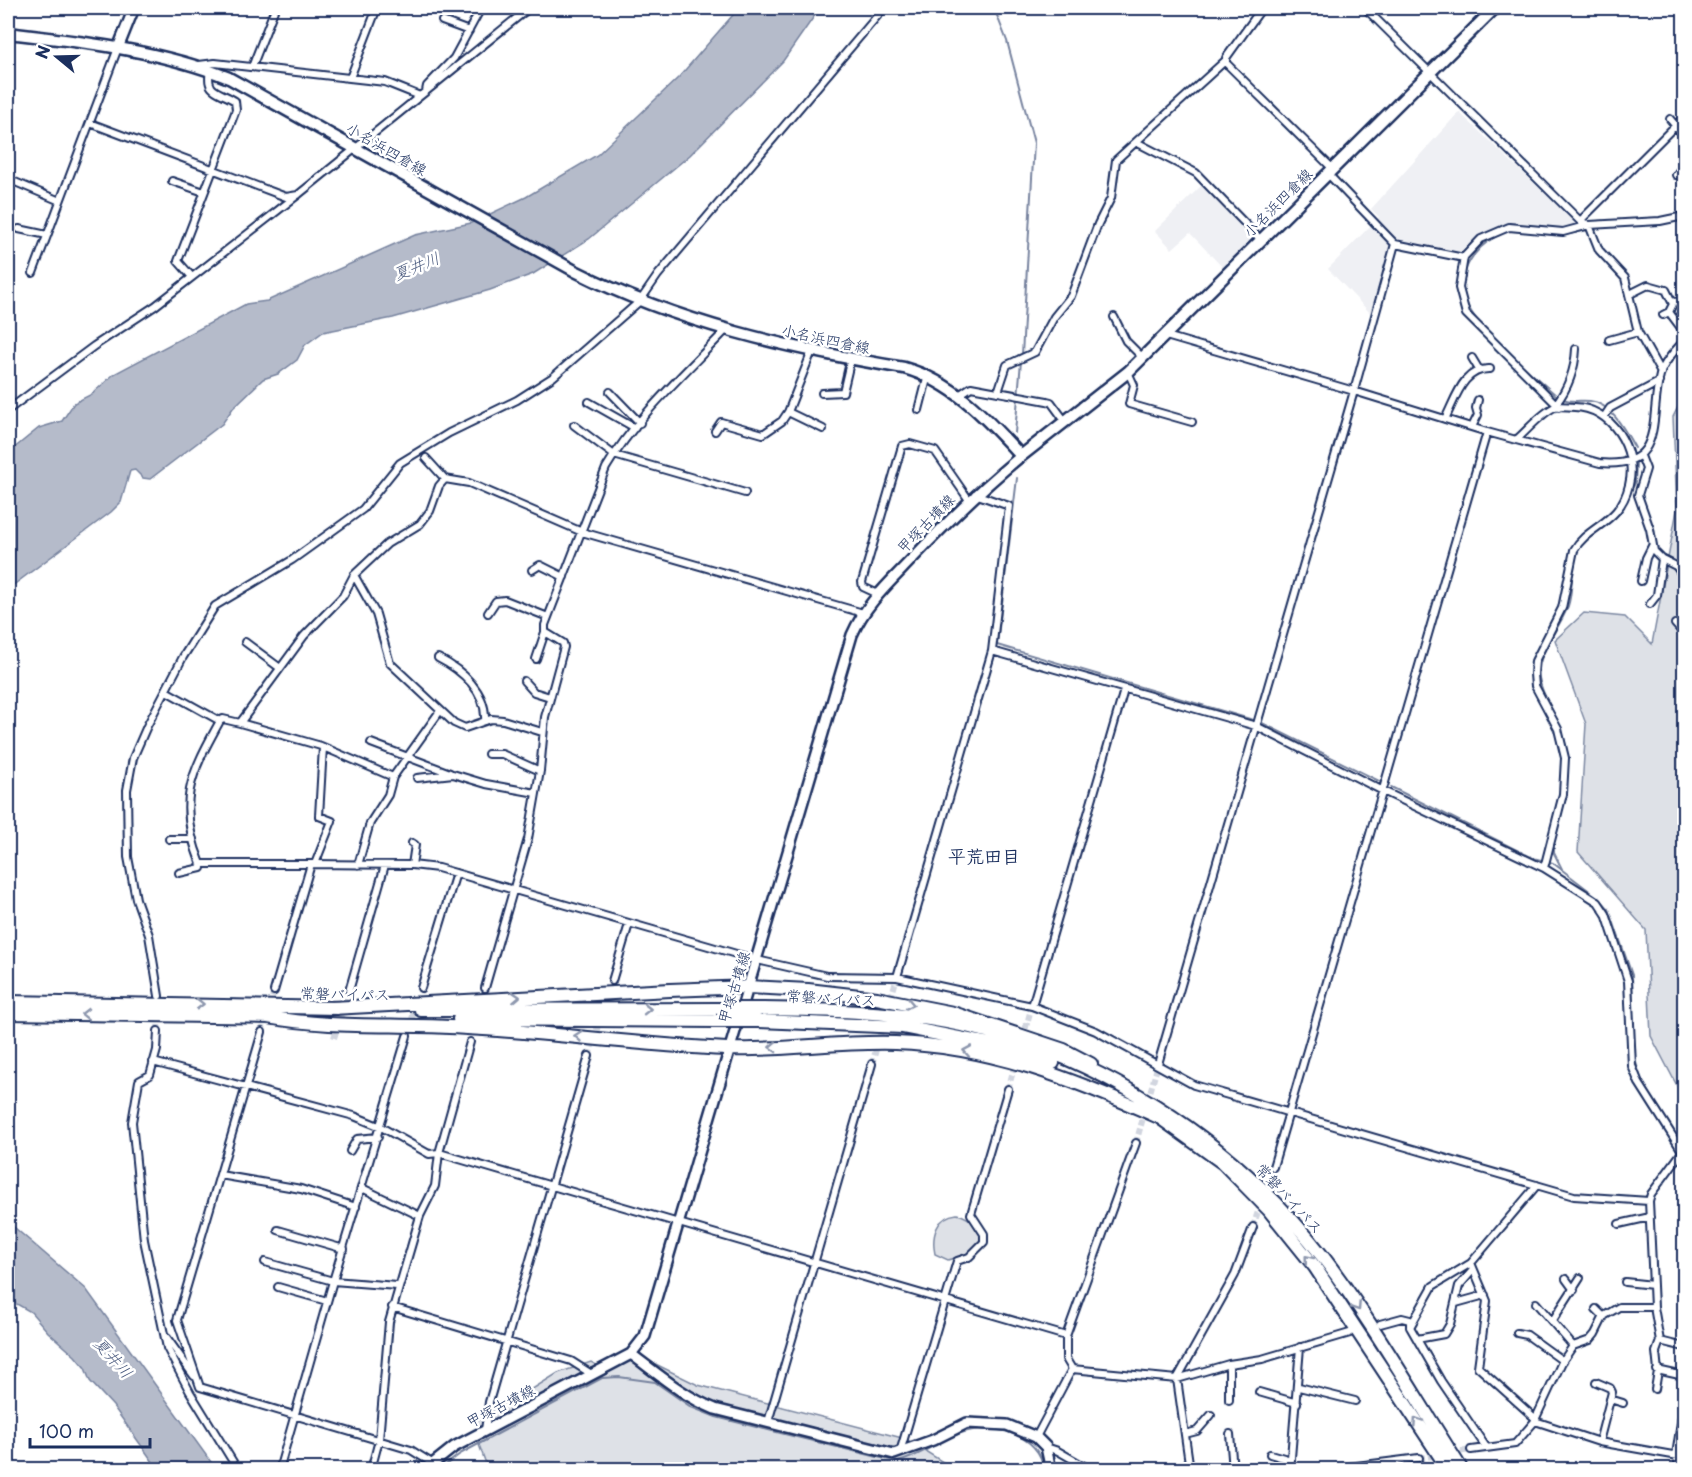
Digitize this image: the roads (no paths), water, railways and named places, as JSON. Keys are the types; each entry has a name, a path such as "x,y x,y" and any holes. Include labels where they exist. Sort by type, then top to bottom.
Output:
{"highway":[{"path":"332,1008 523,996 748,987 808,990 877,998 953,1013 997,1026 1077,1055 1167,1106 1189,1127"},
{"name":"常磐バイパス","path":"8,1002 268,1017 760,1015 830,1010 948,1022 989,1033 1059,1057 1101,1075 1139,1095 1189,1127 1233,1160 1322,1256 1462,1470"},
{"name":"常磐バイパス","path":"8,1013 142,1009 332,1008 718,1015"},
{"name":"常磐バイパス","path":"760,1015 881,1024 974,1040 1053,1063 1161,1118 1223,1163 1269,1210 1315,1267 1449,1470"},
{"path":"268,1017 296,1023 444,1026 730,1049 876,1043 958,1049 1041,1068 1161,1118"}],"main road":[{"path":"118,48 134,8"},
{"name":"小名浜四倉線","path":"8,33 118,48 210,70 246,86 575,271 637,300 725,331 928,375 958,395 996,429 1021,456 1143,358 1495,8"},
{"name":"甲塚古墳線","path":"428,1466 485,1430 631,1354 645,1336 846,652 863,613 878,594 971,497 1021,456"},
{"path":"631,1354 697,1402 715,1409 894,1454 933,1440 967,1423 1007,1425 1036,1437 1046,1447 1051,1470"}],"street":[{"path":"252,67 275,8"},
{"path":"350,78 377,8"},
{"path":"423,94 427,86 454,58 481,8"},
{"path":"8,410 192,277 357,149 529,8"},
{"path":"159,996 149,935 136,899 129,857 127,789 133,758 183,657 215,606 292,560 363,508 400,463 449,433 517,400 553,377 637,300 884,8"},
{"path":"998,392 1007,365 1027,356 1039,347 1054,317 1071,296 1098,224 1112,198 1115,181 1114,165 1226,60 1259,12 1259,8"},
{"path":"1365,8 1580,221 1591,227 1599,250 1625,278 1638,332 1661,373"},
{"path":"442,21 469,31"},
{"path":"33,273 118,48"},
{"path":"1226,60 1226,63 1330,171 1395,244 1437,255 1464,258"},
{"path":"195,66 214,63 350,78 397,85 423,94"},
{"path":"192,277 178,261 236,110 235,101 211,87 208,81 210,70"},
{"path":"1580,221 1684,117"},
{"path":"1670,119 1684,136"},
{"path":"90,123 286,197 299,194"},
{"path":"1136,142 1196,173 1260,240"},
{"path":"1676,175 1684,165"},
{"path":"8,179 60,201"},
{"path":"172,181 204,192"},
{"path":"1545,863 1563,794 1565,758 1558,729 1535,686 1535,661 1562,608 1574,550 1578,542 1613,516 1629,486 1630,450 1607,412 1559,402 1466,314 1459,288 1464,258 1481,238 1500,229 1518,226 1563,232 1591,227 1660,221 1684,216"},
{"path":"19,229 47,235"},
{"path":"1158,1064 1395,244"},
{"path":"1630,294 1653,285 1668,292 1673,302"},
{"path":"1673,302 1684,302"},
{"path":"1673,302 1666,313 1684,332"},
{"path":"1114,317 1126,341 1143,358"},
{"path":"536,659 548,617 614,455 638,425 725,331"},
{"path":"1609,340 1638,332"},
{"path":"1166,336 1487,432 1600,463 1616,464 1630,461 1647,451 1651,440 1661,373 1671,355 1684,340"},
{"path":"1516,440 1559,402 1574,368 1576,349"},
{"path":"715,431 721,422 763,434 782,421 788,412 812,351"},
{"path":"822,393 843,392 851,358"},
{"path":"1472,358 1478,368"},
{"path":"1445,419 1463,382 1472,371 1478,368 1490,369"},
{"path":"1128,372 1134,385 1130,404 1192,422"},
{"path":"919,410 928,375"},
{"path":"1607,412 1659,382"},
{"path":"958,395 971,387 1051,402 1066,422"},
{"path":"610,392 638,425"},
{"path":"1472,427 1478,415 1476,408 1478,400"},
{"path":"589,402 638,425"},
{"path":"788,412 823,429"},
{"path":"574,425 614,455 745,493"},
{"path":"1274,1167 1487,432"},
{"path":"878,594 863,587 862,582 902,446 910,444 936,451 971,497 1009,506 992,651 897,977"},
{"path":"1641,456 1646,470 1638,495 1650,529 1654,551 1662,559 1676,566 1684,577"},
{"path":"426,459 445,479 469,483 582,532 863,613"},
{"path":"240,723 304,636 343,596 354,575 387,544 420,524 430,511 445,479"},
{"path":"1641,581 1646,558 1653,546"},
{"path":"1650,604 1657,595 1662,559"},
{"path":"532,570 540,565 564,577"},
{"path":"354,575 376,614 390,663 459,727 465,728 503,720 542,732"},
{"path":"488,613 496,601 505,600 548,617"},
{"path":"1675,624 1684,634"},
{"path":"485,988 528,839 540,771 542,732 564,647 563,643 545,632"},
{"path":"245,642 280,668"},
{"path":"992,651 1124,690 1257,723 1383,791 1545,863 1598,902 1606,914 1629,987 1632,1066 1639,1083 1683,1153 1651,1194 1650,1201 1654,1307 1660,1341 1656,1352 1656,1389"},
{"path":"438,658 456,668 477,691 486,712 485,722"},
{"path":"524,681 534,692 550,697"},
{"path":"166,690 220,721"},
{"path":"1032,1006 1124,690"},
{"path":"358,865 370,823 388,795 393,777 440,711"},
{"path":"393,777 323,747 224,719 220,721 195,766 186,805 201,864 429,866 757,960 827,976 897,977 1032,1006 1096,1031 1194,1085 1580,1197 1650,1201"},
{"path":"371,743 453,774 486,784 536,793"},
{"path":"274,991 313,864 332,821 319,816 323,747"},
{"path":"488,754 502,754 540,771"},
{"path":"417,778 453,774"},
{"path":"170,839 193,839"},
{"path":"412,843 415,845 412,865"},
{"path":"349,990 385,865"},
{"path":"179,873 201,868"},
{"path":"421,988 456,873"},
{"path":"612,981 629,924"},
{"path":"158,1031 150,1075 139,1081 132,1122 144,1240 168,1348 196,1402 238,1470"},
{"path":"196,1402 199,1384 177,1320 262,1032"},
{"path":"279,1470 407,1036"},
{"path":"371,1470 379,1440 386,1345 392,1307 420,1216 435,1186 439,1153 470,1042"},
{"path":"485,1430 489,1402 589,1056"},
{"path":"153,1062 246,1089 306,1102 381,1127 429,1154 439,1153 552,1185 1066,1336"},
{"path":"768,1422 872,1064"},
{"path":"900,1452 957,1261 969,1257 984,1242 984,1234 971,1214 1008,1089"},
{"path":"350,1151 357,1139 378,1137"},
{"path":"1072,1369 1066,1359 1066,1336 1136,1143"},
{"path":"220,1175 301,1189 356,1207"},
{"path":"1418,1339 1444,1334 1456,1304 1459,1286 1472,1266 1538,1185"},
{"path":"362,1188 420,1216"},
{"path":"1619,1224 1650,1217"},
{"path":"1190,1470 1177,1379 1235,1275 1253,1227"},
{"path":"278,1230 344,1249"},
{"path":"265,1262 333,1281 397,1286"},
{"path":"1472,1266 1485,1295 1487,1315 1478,1367 1535,1420 1599,1442 1684,1457"},
{"path":"1410,1327 1433,1286 1472,1266"},
{"path":"1566,1278 1574,1290"},
{"path":"1552,1320 1580,1278"},
{"path":"1625,1282 1653,1285"},
{"path":"278,1287 327,1301"},
{"path":"1456,1304 1485,1295"},
{"path":"1536,1303 1573,1346"},
{"path":"392,1307 571,1361 594,1375"},
{"path":"1471,1450 1515,1444 1535,1420 1563,1360 1573,1346 1590,1340 1604,1317 1619,1307 1654,1307"},
{"path":"1596,1309 1604,1317"},
{"path":"1380,1324 1402,1318 1410,1320 1410,1327 1441,1381 1486,1447"},
{"path":"1072,1369 1177,1379 1229,1364 1262,1359 1350,1333"},
{"path":"1517,1333 1527,1335 1563,1360"},
{"path":"164,1334 199,1384 411,1450 428,1466"},
{"path":"1660,1341 1684,1347"},
{"path":"1290,1470 1299,1387 1300,1347"},
{"path":"1228,1400 1229,1364"},
{"path":"1036,1437 1072,1369"},
{"path":"1657,1370 1684,1376"},
{"path":"1596,1382 1612,1389 1599,1442"},
{"path":"1299,1387 1355,1401"},
{"path":"1259,1392 1297,1402"},
{"path":"1610,1399 1623,1403"},
{"path":"1681,1470 1676,1455 1684,1403"},
{"path":"1185,1434 1197,1431 1211,1415"},
{"path":"1230,1434 1233,1470"},
{"path":"1046,1447 1091,1470"},
{"path":"1270,1454 1291,1460"},
{"path":"1325,1470 1419,1458"}],"water":[{"name":"夏井川","path":"739,8 820,8 783,61 690,155 589,239 533,274 490,290 393,318 323,332 305,345 297,360 278,374 263,379 233,408 222,424 150,479 143,478 135,470 130,471 121,502 111,512 8,589 8,453 39,428 62,421 74,403 92,394 114,374 246,304 267,301 415,235 471,223 526,197 597,155 679,77"},
{"name":"夏井川","path":"8,1222 86,1289 216,1469 158,1469 113,1406 90,1381 85,1368 75,1356 48,1332 31,1312 8,1299"}],"waterway":[{"path":"989,8 996,13 1007,41 1034,143 1022,355"},
{"path":"1654,224 1683,219"},
{"path":"1550,234 1564,235 1603,227"},
{"path":"1498,235 1473,256 1464,275 1464,297 1476,319 1497,342 1558,397 1570,401 1590,401 1605,407 1617,419 1635,448"},
{"path":"1015,433 1021,361"},
{"path":"1627,498 1635,483 1636,463"},
{"path":"1017,478 997,645 1260,722 1381,782"},
{"path":"1567,755 1562,733 1541,687 1539,668 1545,650 1568,606 1574,561 1580,548 1620,511"},
{"path":"1566,794 1568,761"},
{"path":"1391,787 1533,858 1553,863 1600,899 1609,909 1632,975 1634,1050"},
{"path":"1554,840 1554,853 1562,869"},
{"path":"1634,1056 1642,1082 1663,1115"},
{"path":"439,1470 460,1454 602,1378 619,1377 655,1382 691,1407 716,1417 898,1462 961,1433 973,1430 1000,1430 1024,1439 1034,1447 1041,1457 1044,1470"}],"tunnel":[{"path":"886,1015 897,977"},
{"path":"603,1009 612,981"},
{"path":"407,1036 421,988"},
{"path":"262,1032 274,991"},
{"path":"334,1038 349,991"},
{"path":"1023,1037 1032,1006"},
{"path":"158,1031 159,1013"},
{"path":"589,1056 600,1019"},
{"path":"872,1064 883,1025"},
{"path":"1008,1089 1016,1061"},
{"path":"1136,1143 1158,1064"},
{"path":"1265,1192 1273,1167"},
{"path":"1253,1227 1261,1202"},
{"path":"1452,1453 1471,1450"},
{"path":"1419,1458 1439,1455"}],"district":[{"name":"平荒田目","path":"984,855"}]}
